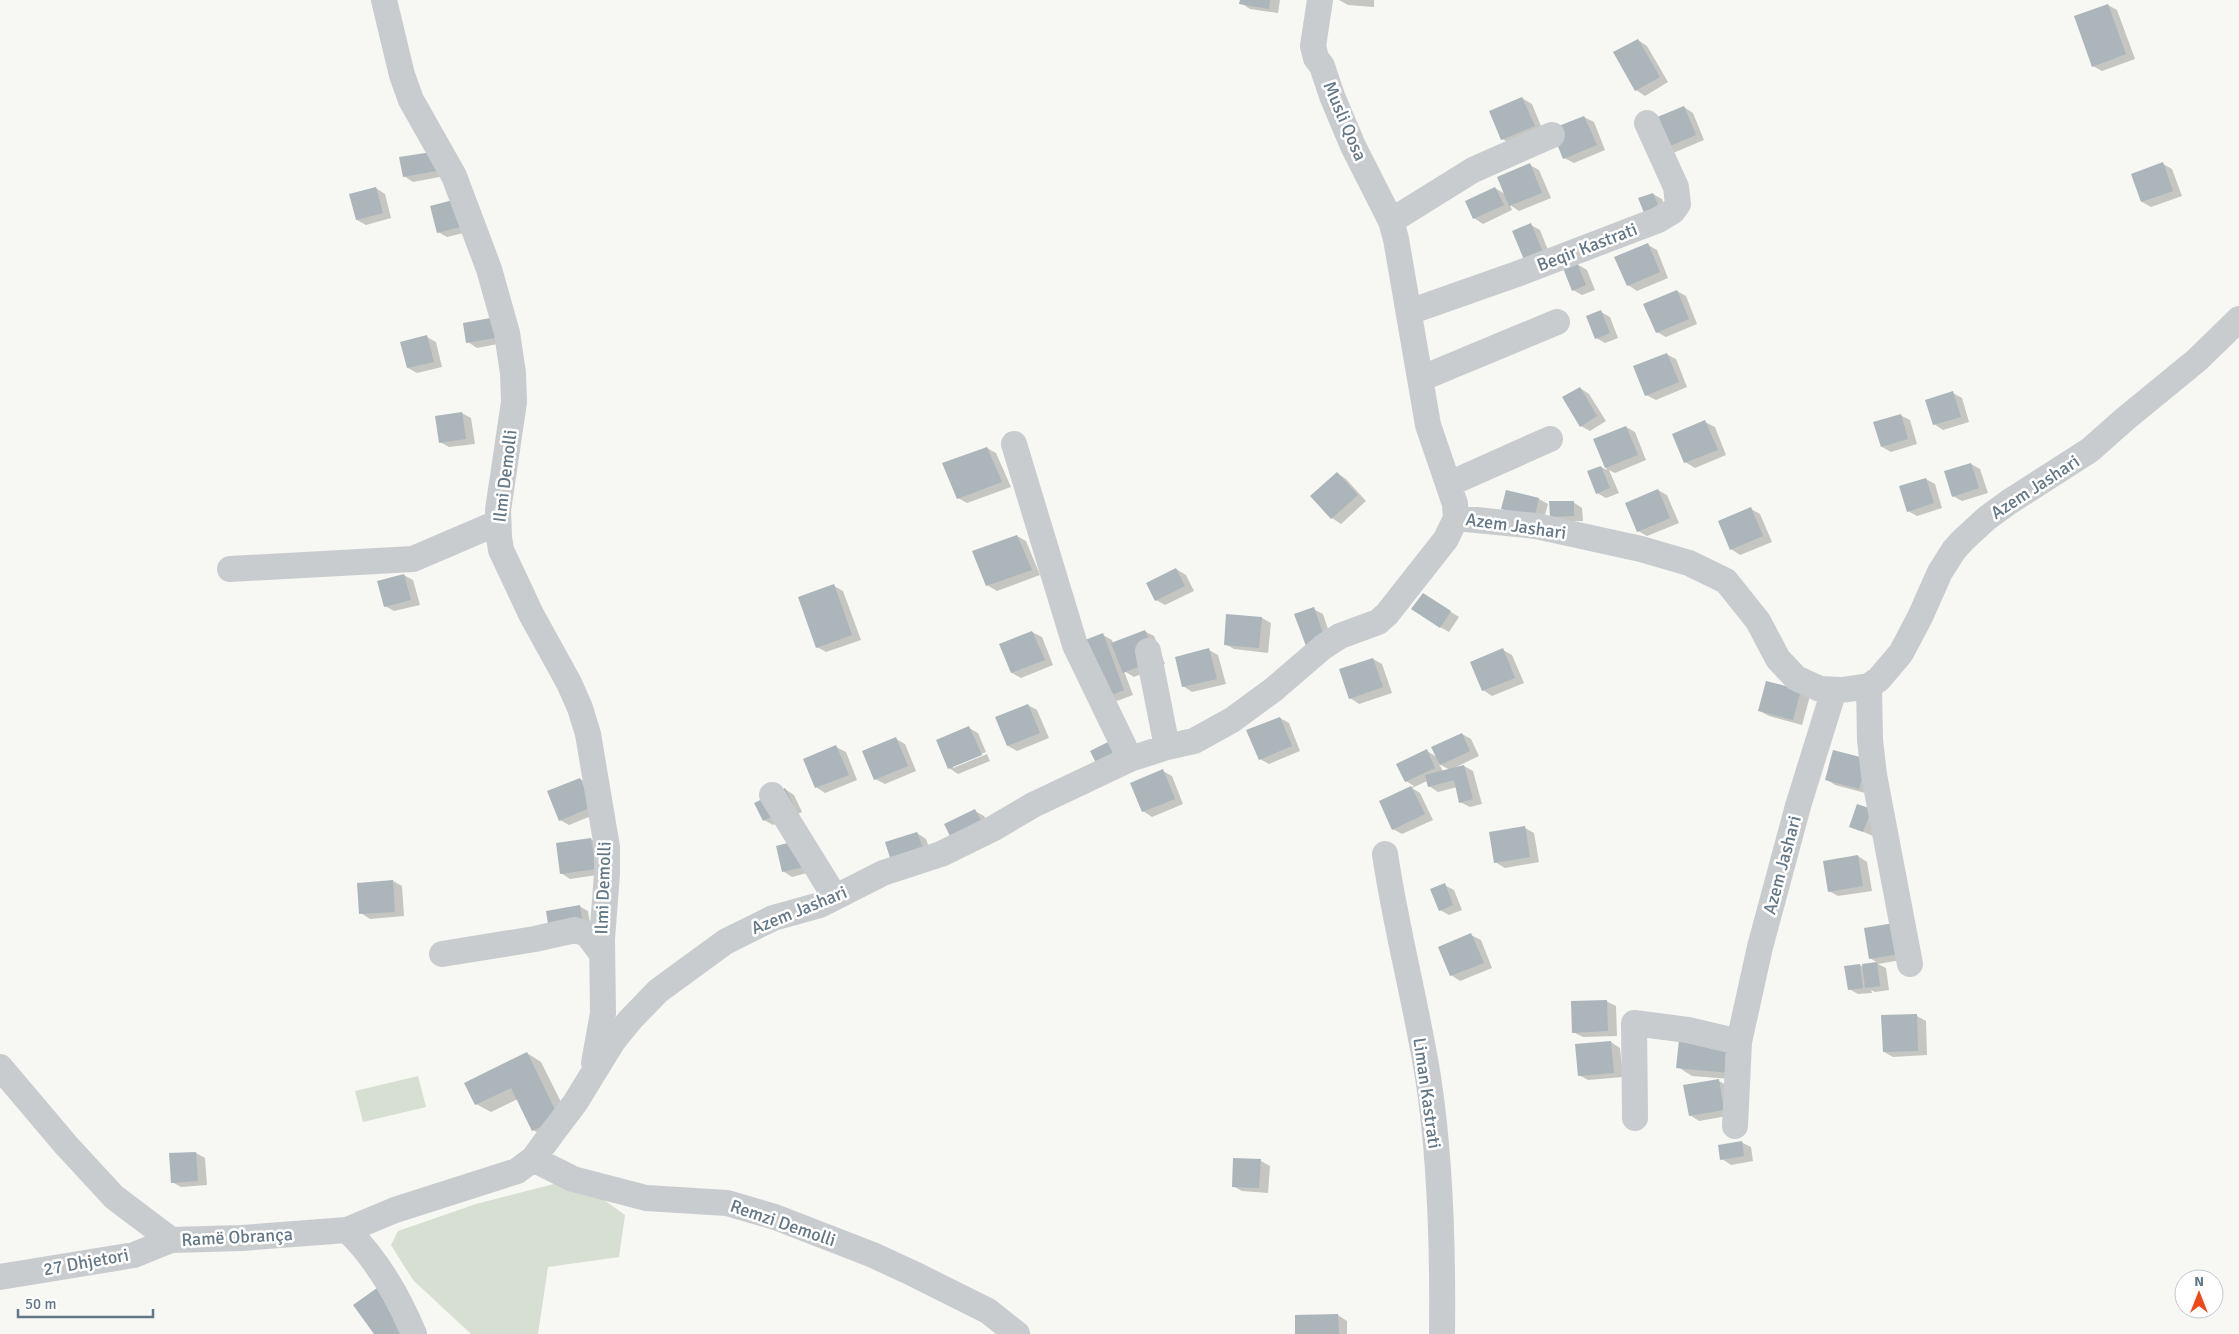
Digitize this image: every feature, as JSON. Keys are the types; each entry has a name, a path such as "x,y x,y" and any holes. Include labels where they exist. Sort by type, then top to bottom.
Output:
{"street":[{"name":"Ilmi Demolli","path":"384,0 405,83 417,112 454,176 489,269 507,333 513,373 514,402 498,523 501,550 569,683 580,708 588,734 607,847 602,954 603,1013 591,1074"},
{"name":"Musli Qosa","path":"1320,0 1313,46 1316,58 1322,66 1332,96 1353,146 1394,230"},
{"name":"Beqir Kastrati","path":"1409,312 1517,274 1658,220 1673,211 1678,204 1676,187 1647,123"},
{"path":"1456,518 1449,484 1428,425 1394,230 1473,170 1552,135"},
{"name":"Azem Jashari","path":"533,1159 575,1103 591,1074 630,1020 680,974 725,942 773,918 820,905 883,873 941,854 994,828 1033,805 1130,759 1167,747 1194,741 1232,720 1274,690 1323,647 1340,636 1378,622 1387,614 1446,539 1456,518 1536,526 1641,549 1702,568 1726,581 1758,621 1778,659 1796,678 1808,685 1834,690 1869,686 1879,679 1901,653 1940,572 1954,550 1964,540 2009,502 2090,450 2186,370 2239,319"},
{"path":"1420,379 1557,322"},
{"path":"1449,484 1550,439"},
{"path":"1014,444 1075,645 1130,759"},
{"path":"230,569 413,559 498,523"},
{"path":"1148,651 1167,747"},
{"path":"1869,686 1870,740 1874,775 1910,964"},
{"name":"Azem Jashari","path":"1735,1126 1739,1042 1760,947 1798,806 1834,690"},
{"path":"772,795 835,897"},
{"name":"Liman Kastrati","path":"1385,854 1391,899 1428,1078 1441,1230 1442,1334"},
{"name":"Ilmi Demolli","path":"442,954 535,939 575,930 587,934 602,954"},
{"path":"1635,1118 1634,1023 1688,1030 1739,1042"},
{"name":"Ramë Obrança","path":"0,1067 66,1145 114,1197 171,1240 242,1238 347,1230 394,1210 517,1171 533,1159"},
{"name":"Remzi Demolli","path":"533,1159 573,1179 646,1198 727,1202 775,1217 873,1255 914,1274 988,1311 1017,1334"},
{"path":"347,1230 363,1246 400,1300 414,1334"},
{"name":"27 Dhjetori","path":"0,1276 134,1255 171,1240"}],"shaded area":[{"path":"418,1076 426,1107 363,1122 355,1091"},
{"path":"558,1183 604,1200 625,1215 619,1257 548,1267 538,1334 471,1334 413,1280 391,1245 398,1231 476,1204"}],"building":[{"path":"1240,0 1270,0 1269,9 1239,4"},
{"path":"2108,4 2126,54 2092,67 2074,16"},
{"path":"1638,39 1660,77 1635,91 1613,52"},
{"path":"1522,97 1535,126 1501,140 1489,111"},
{"path":"1684,106 1696,135 1663,149 1650,120"},
{"path":"1584,116 1597,145 1563,159 1551,129"},
{"path":"432,152 436,171 403,177 399,157"},
{"path":"2163,162 2173,191 2141,202 2131,174"},
{"path":"1530,163 1542,193 1509,206 1497,177"},
{"path":"376,187 383,213 356,220 349,194"},
{"path":"1495,187 1504,205 1473,219 1465,201"},
{"path":"1653,193 1662,215 1647,220 1638,198"},
{"path":"457,199 464,226 437,233 430,206"},
{"path":"1531,223 1544,255 1525,262 1512,231"},
{"path":"1648,243 1660,272 1627,286 1614,257"},
{"path":"1577,263 1586,285 1572,291 1563,268"},
{"path":"1677,290 1689,319 1656,333 1643,304"},
{"path":"1601,310 1610,333 1595,339 1586,316"},
{"path":"496,317 500,337 466,343 463,323"},
{"path":"427,335 434,362 407,368 400,342"},
{"path":"1667,353 1679,382 1645,396 1633,366"},
{"path":"1580,387 1597,416 1580,427 1562,397"},
{"path":"1953,391 1961,417 1933,425 1925,400"},
{"path":"462,412 466,439 439,443 435,416"},
{"path":"1901,414 1908,439 1881,447 1873,422"},
{"path":"1705,420 1718,450 1684,463 1672,434"},
{"path":"1626,426 1638,455 1605,468 1593,439"},
{"path":"987,447 1002,482 957,499 942,463"},
{"path":"1971,463 1979,488 1952,497 1944,471"},
{"path":"1601,466 1610,488 1596,494 1587,471"},
{"path":"1337,472 1358,495 1331,519 1310,496"},
{"path":"1926,478 1934,503 1907,512 1899,486"},
{"path":"1658,489 1670,518 1637,532 1625,503"},
{"path":"1506,490 1539,498 1534,518 1501,509"},
{"path":"1549,501 1574,501 1574,516 1550,517"},
{"path":"1751,507 1763,536 1730,550 1718,521"},
{"path":"1017,535 1032,570 986,586 972,551"},
{"path":"1176,568 1185,586 1155,601 1146,583"},
{"path":"404,574 411,600 384,607 377,581"},
{"path":"834,584 852,635 816,648 798,597"},
{"path":"1423,593 1451,611 1440,628 1411,609"},
{"path":"1314,607 1325,639 1306,646 1294,614"},
{"path":"1226,614 1262,617 1259,648 1224,645"},
{"path":"1145,630 1157,659 1123,673 1111,643"},
{"path":"1032,631 1045,660 1011,673 999,644"},
{"path":"1103,633 1124,690 1107,697 1085,640"},
{"path":"1209,648 1217,679 1182,687 1175,657"},
{"path":"1503,648 1515,678 1482,691 1470,662"},
{"path":"1373,658 1383,687 1349,699 1339,669"},
{"path":"1766,681 1801,690 1793,720 1758,711"},
{"path":"1028,704 1040,733 1007,746 995,717"},
{"path":"1280,717 1292,746 1259,760 1246,730"},
{"path":"969,726 982,755 948,769 936,740"},
{"path":"1462,733 1470,751 1440,765 1431,747"},
{"path":"1120,736 1129,755 1099,769 1090,751"},
{"path":"896,737 908,766 874,780 862,751"},
{"path":"836,745 849,775 815,788 803,759"},
{"path":"1427,749 1435,768 1405,782 1396,764"},
{"path":"1833,750 1868,759 1859,789 1825,780"},
{"path":"1464,765 1473,799 1459,803 1454,780 1428,787 1425,775"},
{"path":"1163,769 1175,799 1142,812 1130,783"},
{"path":"580,778 592,807 559,821 547,791"},
{"path":"1411,786 1425,814 1392,830 1379,801"},
{"path":"785,788 794,806 763,821 754,803"},
{"path":"1857,804 1872,809 1863,832 1849,827"},
{"path":"975,809 984,827 953,842 944,824"},
{"path":"1525,826 1530,857 1494,863 1489,832"},
{"path":"917,832 924,851 891,861 885,842"},
{"path":"591,838 596,869 560,874 556,843"},
{"path":"803,839 809,866 782,872 776,846"},
{"path":"1858,855 1863,886 1828,892 1823,861"},
{"path":"393,880 395,912 359,914 357,883"},
{"path":"1445,883 1453,905 1439,911 1430,889"},
{"path":"580,905 583,925 549,930 546,911"},
{"path":"1900,922 1905,953 1869,959 1864,928"},
{"path":"1471,933 1484,963 1450,976 1438,947"},
{"path":"1877,962 1880,986 1865,988 1862,964"},
{"path":"1860,964 1863,988 1848,990 1844,966"},
{"path":"1607,1000 1608,1031 1572,1033 1571,1001"},
{"path":"1917,1014 1918,1051 1883,1052 1881,1015"},
{"path":"1679,1040 1733,1045 1730,1073 1676,1068"},
{"path":"1611,1041 1614,1073 1578,1076 1575,1044"},
{"path":"527,1052 559,1118 532,1131 511,1088 475,1105 464,1083"},
{"path":"1719,1079 1724,1110 1689,1116 1683,1085"},
{"path":"1742,1141 1744,1156 1720,1160 1718,1145"},
{"path":"196,1152 198,1181 171,1183 169,1153"},
{"path":"1233,1158 1261,1159 1259,1188 1232,1187"},
{"path":"377,1288 408,1334 374,1334 353,1305"},
{"path":"1338,1314 1339,1334 1295,1334 1295,1315"}]}
